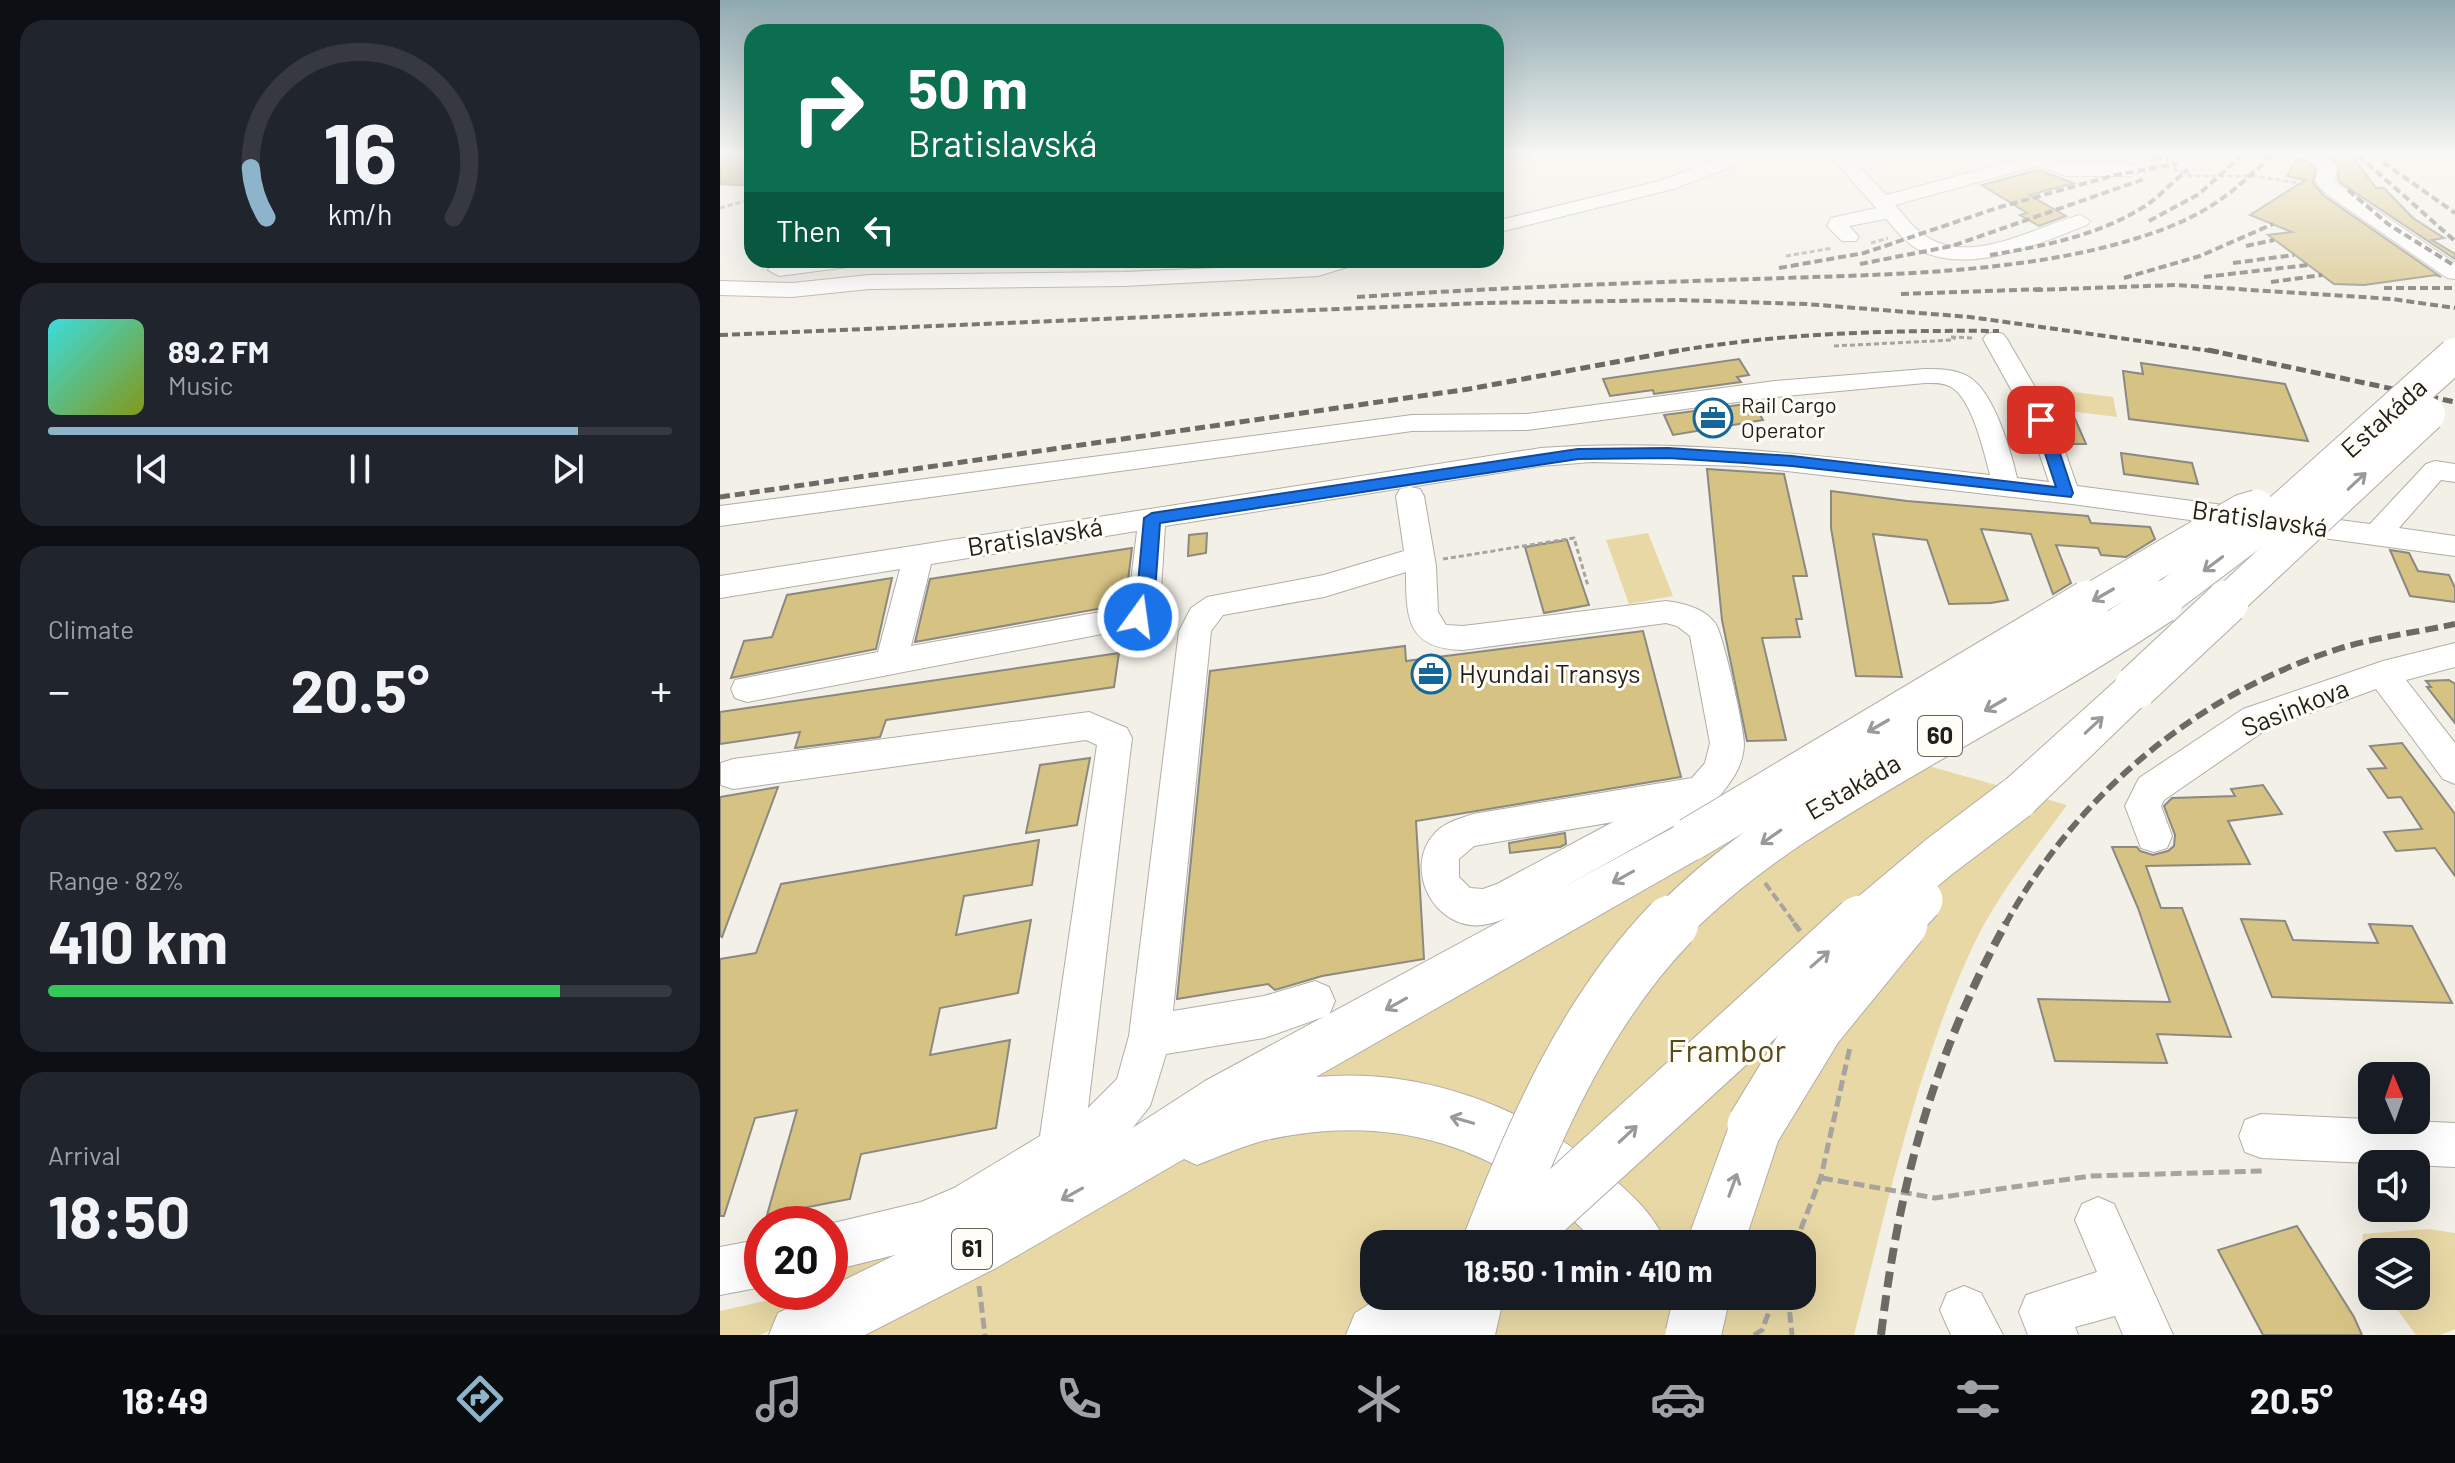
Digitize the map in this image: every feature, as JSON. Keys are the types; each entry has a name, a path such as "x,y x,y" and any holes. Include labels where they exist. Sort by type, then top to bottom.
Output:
{"main road":[{"name":"Estakáda","path":"1496,1230 1542,1116 1584,1040 1638,962 1700,893 1765,841 1818,806 2064,665 2162,602 2295,497 2455,355"},
{"name":"Estakáda","path":"1720,1230 1755,1126 1816,1026 1875,950 2017,798 2455,389"},
{"path":"1140,1156 1224,1100 1691,839 1782,782 2243,511 2295,497"},
{"path":"1524,1230 1778,996 1909,881 1964,835 2017,798"},
{"path":"1140,1156 1266,1113 1318,1104 1357,1103 1429,1110 1506,1136 1554,1165 1625,1230"},
{"name":"61","path":"800,1335 975,1247 1140,1156"},
{"path":"1377,1335 1415,1310"},
{"path":"1464,1335 1470,1310"},
{"path":"1687,1310 1704,1335"},
{"path":"1693,1335 1699,1310"}],"street":[{"path":"1504,225 1535,217"},
{"path":"1849,237 1837,226 1838,222 1853,217"},
{"path":"1895,217 1923,246 1943,254 2009,245 2080,221"},
{"path":"2373,217 2455,273"},
{"path":"771,271 794,268"},
{"path":"1037,268 1044,281"},
{"path":"720,288 792,290 869,282 1044,281 1324,268"},
{"path":"1995,339 2012,363 2041,420 2066,493"},
{"path":"720,516 1412,423 1527,422 1775,389 1925,376 1948,377 1970,390 2004,469 2005,486"},
{"path":"2376,535 2437,476 2447,452 2455,448"},
{"name":"Bratislavská","path":"720,587 1578,454 1668,453 1792,461 2066,493 2455,546"},
{"path":"2437,476 2455,491"},
{"path":"1410,496 1415,545 1426,559 1425,620 1432,631 1444,637 1463,638 1666,612 1682,614 1705,632 1727,743 1721,769 1702,792 1509,898 1481,907 1459,904 1444,890 1437,869 1442,853 1455,838 1473,830 1702,792"},
{"path":"747,689 1138,617 1145,606 1152,518"},
{"path":"891,662 918,556"},
{"path":"848,1243 923,1225 970,1204 1111,1119 1135,1091 1146,1054 1193,646 1199,620 1211,607 1223,603 1324,586 1426,559"},
{"name":"Sasinkova","path":"2154,836 2143,806 2151,789 2255,719 2383,674 2455,655"},
{"path":"2383,674 2455,769"},
{"path":"733,774 1089,726 1115,738 1061,1148"},
{"path":"1146,1054 1315,1001"},
{"path":"2267,1154 2454,1147"},
{"path":"2098,1220 2148,1335"},
{"path":"720,1271 744,1266"},
{"path":"2053,1335 2043,1312 2127,1288"}],"path":[{"path":"1786,256 1829,249"},
{"path":"1834,346 1953,340 1955,337"},
{"path":"1426,559 1574,538 1588,586"},
{"path":"1821,1177 1935,1198 2267,1154"},
{"path":"975,1247 985,1335"},
{"path":"1754,1335 1762,1330 1770,1310"},
{"path":"1789,1310 1792,1335"}],"green space":[{"path":"2059,390 2113,397 2117,417 2062,410"},
{"path":"1648,533 1673,596 1629,604 1606,540"},
{"name":"Frambor","path":"1925,765 2067,805 1993,909 1953,993 1904,1138 1854,1335 843,1335 1716,834"},
{"path":"1266,1060 848,1293 848,1253 1109,1137"},
{"path":"2428,1229 2455,1233 2455,1329 2440,1335 2416,1335 2397,1310 2430,1310 2430,1238 2363,1238 2363,1234"},
{"path":"744,1306 744,1310 816,1310 760,1335 720,1335 720,1311"}],"building":[{"path":"2024,217 2062,217 2039,226"},
{"path":"2256,217 2355,217 2441,277 2436,275 2364,285 2334,284 2268,235 2292,232"},
{"path":"2392,217 2412,217 2444,238 2432,240 2455,254 2455,259"},
{"path":"1739,359 1749,375 1737,377 1741,382 1654,394 1653,390 1610,396 1603,379"},
{"path":"2141,363 2285,384 2308,441 2129,419 2123,371 2143,374"},
{"name":"Rail Cargo Operator","path":"1753,403 1763,420 1673,435 1664,415"},
{"path":"2053,412 2072,412 2086,444 2065,444"},
{"path":"2121,453 2192,463 2198,484 2124,474"},
{"path":"1707,469 1784,474 1807,576 1793,576 1802,619 1796,619 1800,637 1762,638 1786,740 1747,741 1722,620"},
{"path":"1831,491 1907,501 2088,516 2091,523 2150,527 2155,539 2126,557 2101,555 2098,548 2056,545 2071,583 2053,594 2031,534 1981,529 2008,600 1949,604 1927,540 1873,534 1902,677 1856,676 1831,528"},
{"path":"1207,533 1206,553 1188,556 1189,535"},
{"path":"1567,540 1589,605 1544,613 1525,547"},
{"path":"1132,548 1125,604 915,642 930,579"},
{"path":"2390,550 2409,553 2418,571 2449,575 2455,588 2455,602 2410,596"},
{"path":"892,578 876,649 731,678 744,641 772,637 787,595"},
{"path":"1643,631 1681,777 1416,821 1424,959 1322,976 1275,990 1268,984 1177,999 1210,671 1405,646 1406,661"},
{"path":"1119,653 1114,687 886,720 880,737 795,748 800,732 720,744 720,712"},
{"path":"2449,680 2455,684 2455,723 2427,687 2431,687 2426,681"},
{"path":"2402,743 2455,814 2455,876 2435,848 2396,851 2384,832 2422,829 2401,797 2388,798 2368,769 2386,768 2370,746"},
{"path":"1090,758 1077,825 1026,833 1040,765"},
{"path":"2263,785 2282,814 2228,821 2250,864 2146,866 2161,908 2182,908 2231,1037 2157,1034 2167,1063 2055,1061 2038,999 2170,1002 2138,908 2112,847 2137,847 2153,855 2168,851 2174,846 2175,835 2164,806 2172,798 2235,796 2231,789"},
{"path":"778,787 722,937 720,797"},
{"path":"1565,833 1566,844 1560,847 1510,853 1509,843"},
{"path":"1039,840 1032,885 964,896 956,935 1031,920 1018,993 940,1008 930,1055 1010,1040 996,1128 861,1154 850,1199 814,1206 770,1206 797,1110 755,1118 724,1216 720,1216 720,959 756,953 781,884"},
{"path":"2241,919 2285,921 2293,940 2378,943 2369,924 2412,926 2452,1003 2272,997"},
{"path":"2297,1226 2362,1335 2263,1335 2218,1250"}],"railway":[{"path":"1779,268 1864,253 1970,217"},
{"path":"1860,264 1952,246 2034,217"},
{"path":"1990,255 2050,243 2124,217"},
{"path":"2149,221 2156,217"},
{"path":"1357,297 1966,269 2071,255 2121,243 2190,217"},
{"path":"2380,217 2455,266"},
{"path":"2428,217 2455,241"},
{"path":"2124,278 2200,256 2273,224"},
{"path":"2246,246 2274,240"},
{"path":"2233,263 2294,255"},
{"path":"2204,277 2308,265"},
{"path":"2271,282 2322,275"},
{"path":"2035,290 2175,285 2392,299 2455,308"},
{"path":"2384,288 2455,288"},
{"path":"1901,294 2044,289"},
{"path":"720,335 1483,303 1677,300 1806,304 1970,317 2214,351"},
{"path":"1671,352 1834,334 1999,331"},
{"path":"1671,352 1681,350"},
{"path":"2208,350 2214,351"},
{"path":"2214,351 2219,352"},
{"path":"2214,351 2455,402"},
{"path":"720,497 1469,389 1671,352"},
{"path":"2005,925 2034,877 2105,792 2146,754 2191,721 2238,692 2288,667 2341,648 2455,624"},
{"path":"1881,1335 1898,1226 1923,1123 1958,1022 2006,923"}],"place":[{"name":"Rail Cargo Operator","path":"1713,418"},
{"name":"Hyundai Transys","path":"1431,674"}],"route":[{"path":"1138,617 1145,606 1152,518 1541,457 1632,452 1792,461 2066,493 2041,420"}]}
